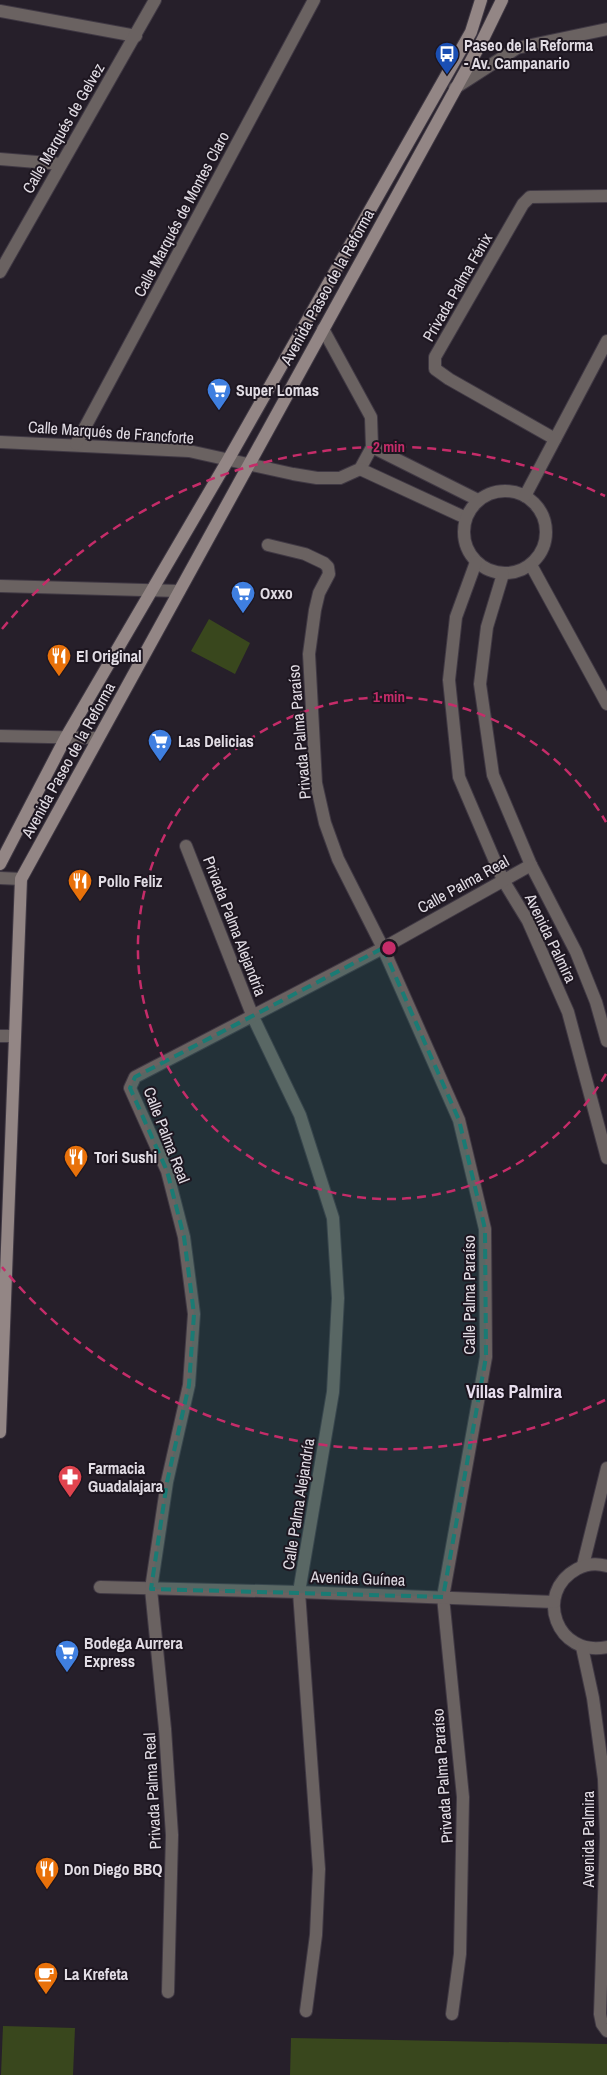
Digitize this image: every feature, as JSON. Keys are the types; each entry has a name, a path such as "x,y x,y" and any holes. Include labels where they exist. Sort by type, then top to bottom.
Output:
{"street":[{"name":"Calle Marqués de Gelvez","path":"0,272 136,36 154,0"},
{"name":"Calle Marqués de Montes Claro","path":"76,444 314,0"},
{"name":"Avenida Paseo de la Reforma","path":"0,864 66,737 228,460 471,32 481,0"},
{"name":"Avenida Paseo de la Reforma","path":"0,1432 5,1177 15,1036 21,879 482,40 502,0"},
{"path":"0,10 136,36"},
{"path":"455,88 517,48 607,29"},
{"path":"0,159 61,164"},
{"name":"Privada Palma Fénix","path":"555,439 449,379 435,369 435,357 523,204 530,197 607,196"},
{"path":"323,329 371,417 372,446 360,469 466,518"},
{"path":"524,496 607,341"},
{"name":"Calle Marqués de Francforte","path":"0,442 76,444 189,451 248,465 317,478 340,478 360,469"},
{"path":"372,446 478,500"},
{"path":"500,491 513,491 524,496 540,509 546,528 543,548 531,565 518,572 503,574 493,572 476,562 469,552 464,541 466,518 478,500 489,494 500,491"},
{"name":"Privada Palma Paraíso","path":"268,545 305,554 324,563 328,567 329,574 319,593 314,610 309,654 316,783 325,823 338,860 383,948"},
{"name":"Avenida Palmira","path":"476,562 456,617 449,680 459,777 503,880 528,921 568,1012 607,1158"},
{"path":"531,565 607,704"},
{"name":"Avenida Palmira","path":"503,574 487,627 480,684 492,775 531,865 576,952 596,1002 607,1041"},
{"path":"0,586 179,591"},
{"path":"0,736 98,738"},
{"name":"Privada Palma Alejandría","path":"186,846 253,1017"},
{"name":"Calle Palma Real","path":"151,1589 167,1482 189,1384 194,1314 184,1237 166,1171 130,1088 135,1077 383,948 531,865"},
{"path":"0,878 21,879"},
{"name":"Calle Palma Paraíso","path":"383,948 459,1120 485,1229 486,1356 443,1597"},
{"name":"Calle Palma Alejandría","path":"253,1017 300,1115 332,1218 338,1298 333,1392 300,1592 319,1869 316,1935 306,2011"},
{"path":"0,1036 15,1036"},
{"path":"583,1565 607,1468"},
{"path":"607,1566 599,1563 583,1565 569,1573 558,1586 554,1602 554,1616 560,1629 569,1640 582,1647 597,1649 607,1647"},
{"name":"Avenida Guínea","path":"100,1587 300,1592 554,1602"},
{"name":"Privada Palma Real","path":"151,1589 165,1729 172,1835 168,1992"},
{"name":"Privada Palma Paraíso","path":"443,1597 463,1797 460,1954 452,2014"},
{"name":"Avenida Palmira","path":"582,1647 593,1698 604,1779 606,1837 600,2014 602,2024 607,2031"}],"highlighted area":[{"path":"383,948 459,1120 485,1229 486,1357 443,1597 151,1589 167,1482 189,1385 194,1314 184,1237 167,1171 130,1088 135,1077"}],"green space":[{"path":"209,619 250,643 235,674 191,651"},
{"path":"3,2026 75,2028 73,2075 1,2075"},
{"path":"291,2038 607,2044 607,2075 290,2075"}],"place":[{"name":"Paseo de la Reforma - Av. Campanario","path":"447,75"},
{"name":"Super Lomas","path":"219,411"},
{"name":"Oxxo","path":"243,614"},
{"name":"El Original","path":"59,677"},
{"name":"Las Delicias","path":"160,762"},
{"name":"Pollo Feliz","path":"80,902"},
{"name":"Tori Sushi","path":"76,1178"},
{"name":"Farmacia Guadalajara","path":"70,1498"},
{"name":"Bodega Aurrera Express","path":"67,1673"},
{"name":"Don Diego BBQ","path":"47,1890"},
{"name":"La Krefeta","path":"46,1995"}],"district":[{"name":"Villas Palmira","path":"514,1391"}]}
